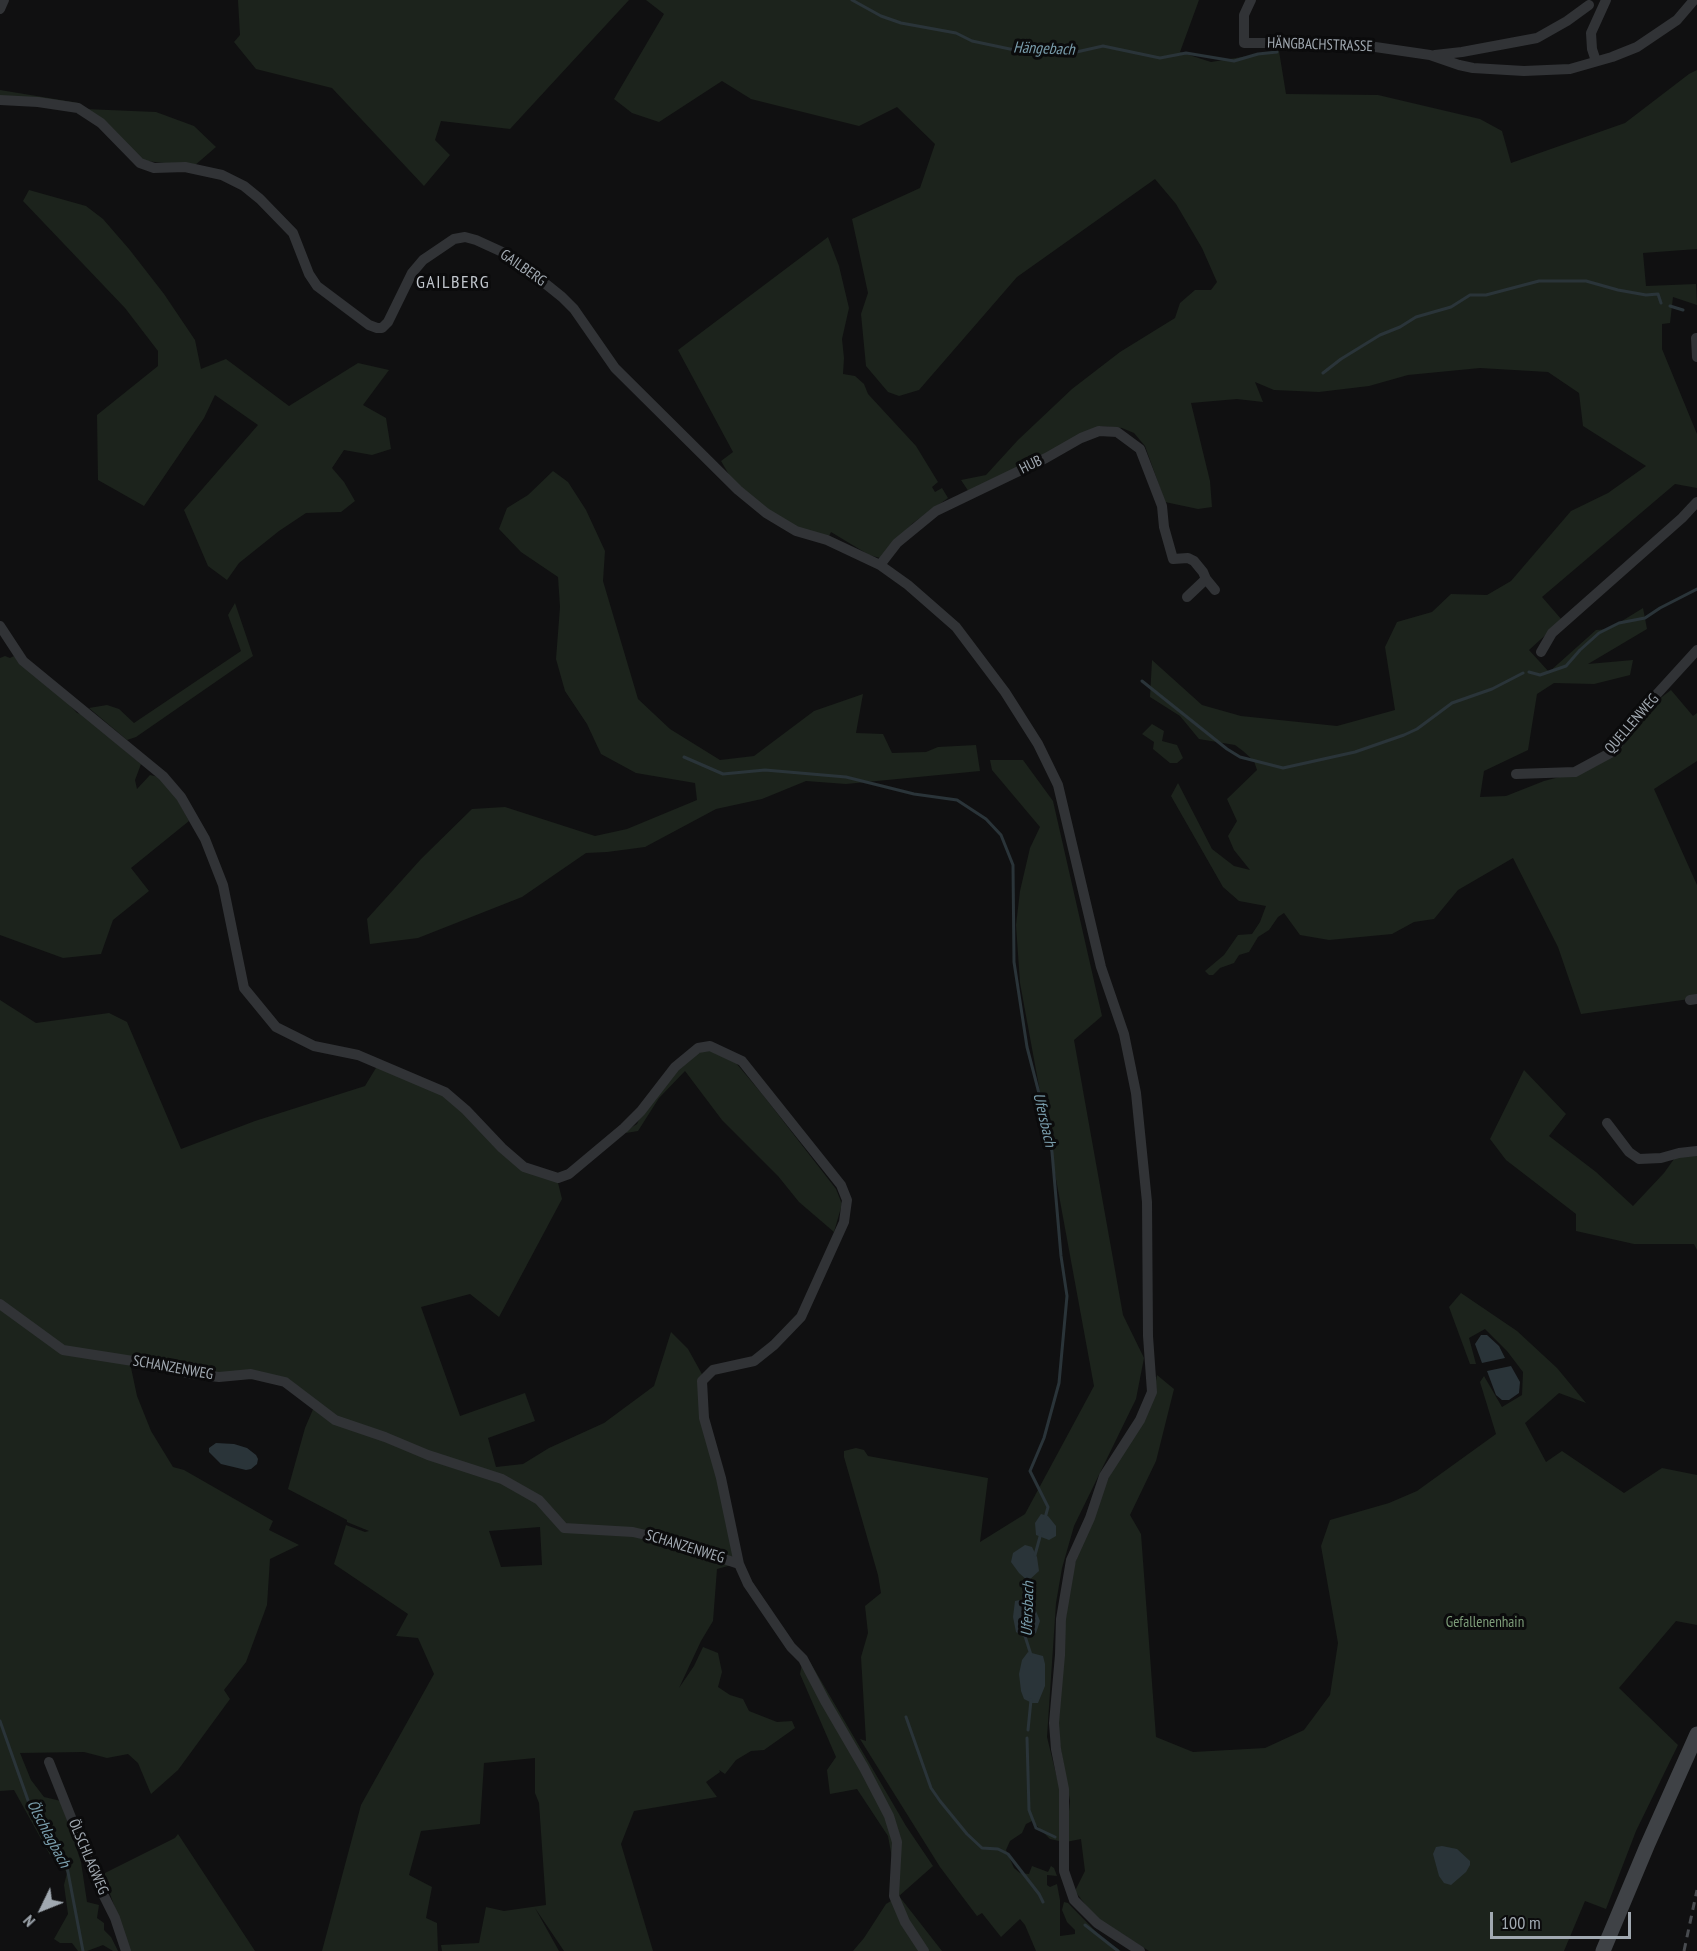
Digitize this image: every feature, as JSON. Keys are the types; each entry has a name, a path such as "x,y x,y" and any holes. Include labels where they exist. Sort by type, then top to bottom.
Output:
{"main road":[{"path":"1603,1951 1697,1734"}],"street":[{"path":"0,9 4,0"},
{"name":"HÄNGBACHSTRASSE","path":"1251,0 1244,15 1244,43 1348,44 1430,55 1473,68 1524,71 1570,69 1637,47 1677,20 1694,0"},
{"path":"1596,61 1592,49 1591,33 1606,0"},
{"name":"HÄNGBACHSTRASSE","path":"1430,55 1462,52 1537,38 1589,5"},
{"name":"GAILBERG","path":"0,100 38,102 78,108 101,123 140,163 154,168 185,167 222,175 244,186 293,233 309,274 317,286 369,325 382,328 386,325 412,273 423,260 454,239 465,237 511,256 574,309 615,368 738,490 766,513 796,531 827,540 880,565"},
{"path":"1696,338 1697,357"},
{"name":"HUB","path":"880,565 897,543 936,511 1099,431 1117,432 1140,449 1162,506 1164,527 1173,559 1188,558 1194,561 1206,579"},
{"path":"1541,652 1552,633 1682,518 1697,502"},
{"path":"880,565 908,585 956,627 1005,692 1038,744 1058,786 1086,910 1101,967 1124,1034 1136,1093 1147,1202 1148,1336 1152,1392 1140,1420 1104,1476 1090,1518 1071,1560 1061,1619 1054,1723 1056,1749 1064,1789 1064,1871 1074,1900 1097,1923 1140,1951"},
{"path":"1187,597 1206,579 1215,590"},
{"path":"0,626 23,661 163,776 182,797 205,839 224,885 244,988 276,1028 314,1046 358,1055 445,1092 524,1167 558,1178 569,1174 624,1128 641,1111 675,1067 698,1048 710,1046 742,1061 841,1185 847,1200 844,1222 801,1317 774,1346 754,1361 713,1370 702,1381 704,1418 721,1478 739,1564"},
{"name":"QUELLENWEG","path":"1516,774 1575,772 1612,752 1646,706 1697,650"},
{"path":"1608,1123 1629,1152 1639,1159 1661,1158 1697,1151"},
{"name":"SCHANZENWEG","path":"0,1304 63,1350 118,1358 193,1374 219,1377 251,1374 285,1383 336,1420 428,1455 500,1478 539,1500 564,1528 633,1532 667,1540 739,1564 748,1584 790,1647 802,1659 889,1816 897,1842 894,1896 905,1922 924,1951"},
{"name":"ÖLSCHLAGWEG","path":"49,1762 96,1880 115,1918 126,1951"}],"green space":[{"path":"238,0 629,0 510,129 441,121 435,140 450,155 424,186 332,88 256,69 234,42 240,35"},
{"path":"646,0 1199,0 1180,52 1211,62 1279,51 1286,94 1378,95 1480,119 1502,131 1511,163 1625,123 1697,70 1697,249 1643,253 1646,286 1696,284 1697,305 1673,297 1670,323 1662,324 1662,349 1697,434 1697,488 1675,484 1542,597 1562,620 1529,650 1549,672 1596,630 1609,629 1643,608 1647,629 1588,664 1633,660 1630,675 1594,684 1554,683 1537,694 1528,750 1484,771 1480,797 1506,796 1544,781 1590,769 1650,706 1671,690 1693,716 1697,713 1697,761 1654,789 1697,885 1697,998 1581,1014 1558,947 1513,858 1458,890 1434,919 1414,922 1392,934 1329,940 1300,935 1284,913 1278,917 1269,930 1258,937 1249,952 1239,955 1234,963 1209,975 1205,971 1224,955 1238,935 1252,934 1266,906 1239,901 1223,887 1171,796 1178,783 1212,849 1234,866 1250,870 1234,850 1228,836 1237,821 1227,799 1257,770 1254,761 1235,745 1199,739 1180,716 1150,697 1152,660 1202,705 1241,716 1337,726 1395,710 1385,647 1397,622 1432,612 1451,594 1487,595 1511,581 1571,511 1608,493 1646,466 1583,426 1579,393 1548,372 1480,368 1408,375 1369,386 1319,392 1274,390 1255,382 1263,402 1237,399 1191,403 1210,481 1212,507 1198,509 1165,502 1145,446 1134,433 1122,428 1101,426 969,492 961,480 986,475 1018,440 1072,389 1120,352 1175,318 1180,303 1195,290 1211,290 1217,282 1202,248 1176,204 1155,179 1017,277 919,390 899,396 888,392 866,366 861,314 868,293 852,219 920,188 935,144 897,107 859,126 751,99 722,81 659,122 632,113 614,99 664,14"},
{"path":"0,90 79,103 85,109 156,112 194,126 216,147 194,166 145,161 132,151 106,123 79,106 0,96"},
{"path":"29,190 86,206 103,219 164,294 195,340 201,369 226,359 289,406 358,363 389,370 363,405 386,418 391,449 372,455 344,450 332,468 344,482 355,501 341,512 306,513 239,563 227,580 208,566 184,510 258,425 215,395 204,418 144,506 98,480 97,415 158,366 158,351 125,308 23,201"},
{"path":"828,237 839,266 849,308 842,339 843,374 855,376 864,384 868,394 916,446 938,482 932,487 935,492 942,488 948,498 913,523 880,558 869,555 831,532 827,540 796,531 738,490 721,461 733,452 678,350"},
{"path":"553,471 568,482 586,510 605,551 603,581 638,699 670,729 720,760 754,756 814,711 863,694 856,733 883,734 892,753 926,752 938,747 976,745 980,771 846,784 806,781 762,799 716,809 645,847 586,853 522,897 418,938 370,944 367,919 421,859 472,809 505,807 595,836 627,829 697,800 695,783 636,773 601,754 587,724 565,691 556,659 560,607 558,577 521,552 499,529 507,508 528,495"},
{"path":"235,603 253,656 136,737 127,740 89,708 107,705 119,709 134,723 241,651 228,615"},
{"path":"5,656 10,658 14,656 77,713 82,714 141,764 135,780 137,789 150,775 159,777 177,799 189,821 131,868 149,891 113,920 101,954 63,958 0,935 0,658"},
{"path":"1152,724 1164,731 1162,741 1177,745 1183,758 1177,763 1170,763 1153,749 1154,742 1142,734"},
{"path":"990,760 1023,760 1053,801 1102,1016 1074,1040 1123,1315 1144,1358 1136,1399 1074,1526 1062,1568 1056,1603 1047,1737 1060,1790 1059,1841 1050,1839 1032,1821 1026,1824 1022,1833 1010,1841 1006,1850 1014,1868 1020,1873 1029,1874 1032,1866 1048,1872 1051,1866 1054,1868 1057,1876 1047,1875 1047,1885 1050,1887 1057,1884 1060,1900 1060,1936 1075,1934 1075,1930 1067,1922 1062,1910 1064,1902 1068,1903 1101,1937 1121,1951 1036,1951 1020,1919 1001,1937 982,1913 977,1916 940,1867 860,1739 866,1741 861,1657 868,1633 865,1606 881,1593 844,1451 856,1448 864,1450 868,1456 988,1478 980,1542 1025,1514 1094,1386 1020,983 1016,925 1020,891 1030,848 1040,827 992,770"},
{"path":"0,1000 36,1023 109,1013 127,1022 181,1149 255,1121 365,1086 379,1063 445,1092 525,1168 557,1179 562,1199 499,1317 470,1294 421,1307 460,1416 525,1393 535,1421 488,1438 496,1467 523,1464 549,1448 604,1423 654,1386 671,1332 688,1349 703,1376 704,1418 739,1563 717,1569 713,1621 679,1688 694,1666 703,1647 718,1653 722,1672 718,1687 730,1695 743,1699 749,1711 777,1722 792,1721 795,1728 764,1750 751,1751 736,1760 725,1774 719,1770 720,1772 706,1782 717,1797 634,1811 621,1844 653,1951 564,1951 535,1908 559,1951 442,1951 441,1945 479,1943 486,1907 504,1911 546,1905 539,1803 535,1793 535,1758 484,1763 480,1824 421,1831 409,1875 432,1887 426,1918 437,1923 438,1951 322,1951 361,1805 434,1674 418,1638 396,1636 408,1614 334,1564 346,1525 365,1532 369,1531 347,1522 288,1489 305,1428 314,1407 287,1382 130,1363 137,1396 151,1431 173,1467 184,1470 273,1521 269,1530 299,1545 270,1559 267,1605 246,1662 224,1690 230,1699 178,1770 151,1794 138,1763 128,1754 107,1758 84,1752 20,1753 31,1780 44,1797 61,1801 81,1862 87,1902 99,1905 97,1918 104,1923 104,1930 111,1937 118,1951 113,1951 103,1945 87,1951 78,1951 72,1943 60,1943 54,1939 68,1914 64,1885 67,1873 59,1859 50,1855 14,1790 0,1791","holes":["540,1527 542,1565 501,1567 489,1531"]},
{"path":"709,1050 736,1063 836,1189 842,1204 834,1232 799,1202 778,1176 722,1120 685,1071 659,1098 638,1131 626,1133 637,1124 641,1115 677,1070 696,1053"},
{"path":"1524,1070 1566,1114 1549,1136 1596,1172 1633,1206 1664,1173 1679,1152 1697,1151 1697,1250 1694,1244 1634,1244 1576,1231 1576,1214 1506,1160 1490,1139"},
{"name":"Gefallenenhain","path":"1461,1293 1517,1331 1557,1368 1586,1403 1559,1393 1525,1423 1546,1462 1562,1451 1624,1493 1662,1468 1697,1475 1697,1625 1676,1621 1619,1688 1678,1745 1636,1831 1606,1909 1585,1901 1564,1951 1149,1951 1097,1918 1087,1907 1075,1891 1085,1871 1081,1839 1066,1842 1070,1801 1058,1733 1064,1634 1071,1574 1104,1486 1153,1398 1157,1375 1174,1389 1156,1461 1130,1515 1141,1534 1156,1737 1193,1752 1265,1748 1304,1730 1330,1695 1338,1643 1321,1546 1330,1520 1389,1503 1417,1491 1496,1434 1480,1382 1484,1376 1502,1407 1522,1395 1523,1372 1507,1351 1485,1329 1469,1338 1476,1364 1470,1364 1449,1307"},
{"path":"803,1659 810,1662 906,1826 933,1866 899,1896 888,1836 857,1789 830,1794 827,1770 836,1757 800,1674"},
{"path":"178,1834 255,1951 130,1951 103,1874 175,1838"},
{"path":"899,1896 942,1951 853,1951 886,1904"}],"water":[{"path":"1481,1335 1487,1335 1499,1346 1505,1358 1482,1363 1475,1344"},
{"path":"1511,1366 1520,1382 1519,1393 1509,1400 1502,1400 1496,1395 1487,1371"},
{"path":"216,1443 234,1444 247,1448 256,1455 257,1464 246,1470 221,1464 209,1452 209,1448"},
{"path":"1041,1514 1048,1516 1056,1526 1056,1536 1049,1540 1036,1535 1035,1523"},
{"path":"1025,1545 1032,1547 1037,1557 1039,1571 1028,1581 1011,1562 1013,1553"},
{"path":"1029,1598 1040,1621 1036,1633 1025,1638 1016,1632 1013,1617 1015,1601"},
{"path":"1028,1652 1043,1656 1045,1664 1045,1686 1038,1703 1024,1699 1021,1691 1019,1674 1022,1660"},
{"path":"1436,1847 1457,1849 1470,1861 1466,1872 1451,1885 1444,1883 1439,1876 1433,1854"}],"waterway":[{"name":"Hängebach","path":"852,0 881,16 901,23 956,33 972,41 1024,52 1046,50 1072,53 1103,46 1160,58 1186,53 1234,61 1258,54 1277,52"},
{"path":"1323,373 1380,335 1416,317 1451,307 1470,295 1486,295 1539,281 1586,281 1618,290 1646,295 1658,294 1661,303"},
{"path":"1670,306 1683,310"},
{"path":"1529,672 1540,675 1566,666 1599,633 1619,623 1645,618 1697,589"},
{"path":"1142,681 1227,749 1240,757 1283,768 1355,752 1404,735 1417,729 1452,703 1492,689 1523,673"},
{"name":"Ufersbach","path":"684,757 723,774 765,770 846,777 914,794 957,800 986,819 1001,835 1013,865 1014,962 1027,1047 1052,1152 1061,1256 1067,1296 1059,1383 1044,1438 1030,1471 1048,1507 1045,1518"},
{"name":"Ufersbach","path":"1035,1555 1041,1533"},
{"name":"Ufersbach","path":"1026,1602 1028,1579"},
{"name":"Ufersbach","path":"1025,1636 1031,1655"},
{"name":"Ufersbach","path":"1028,1730 1031,1700"},
{"path":"906,1717 931,1788 940,1801 967,1834 982,1848 998,1849 1008,1854 1043,1902"},
{"name":"Ölschlagbach","path":"0,1721 30,1806 67,1867 83,1951"},
{"name":"Ufersbach","path":"1027,1738 1029,1810 1036,1828 1055,1837"},
{"name":"Ufersbach","path":"1085,1925 1118,1951"}],"railway":[{"path":"1684,1951 1697,1890"}],"district":[{"name":"GAILBERG","path":"453,283"}]}
